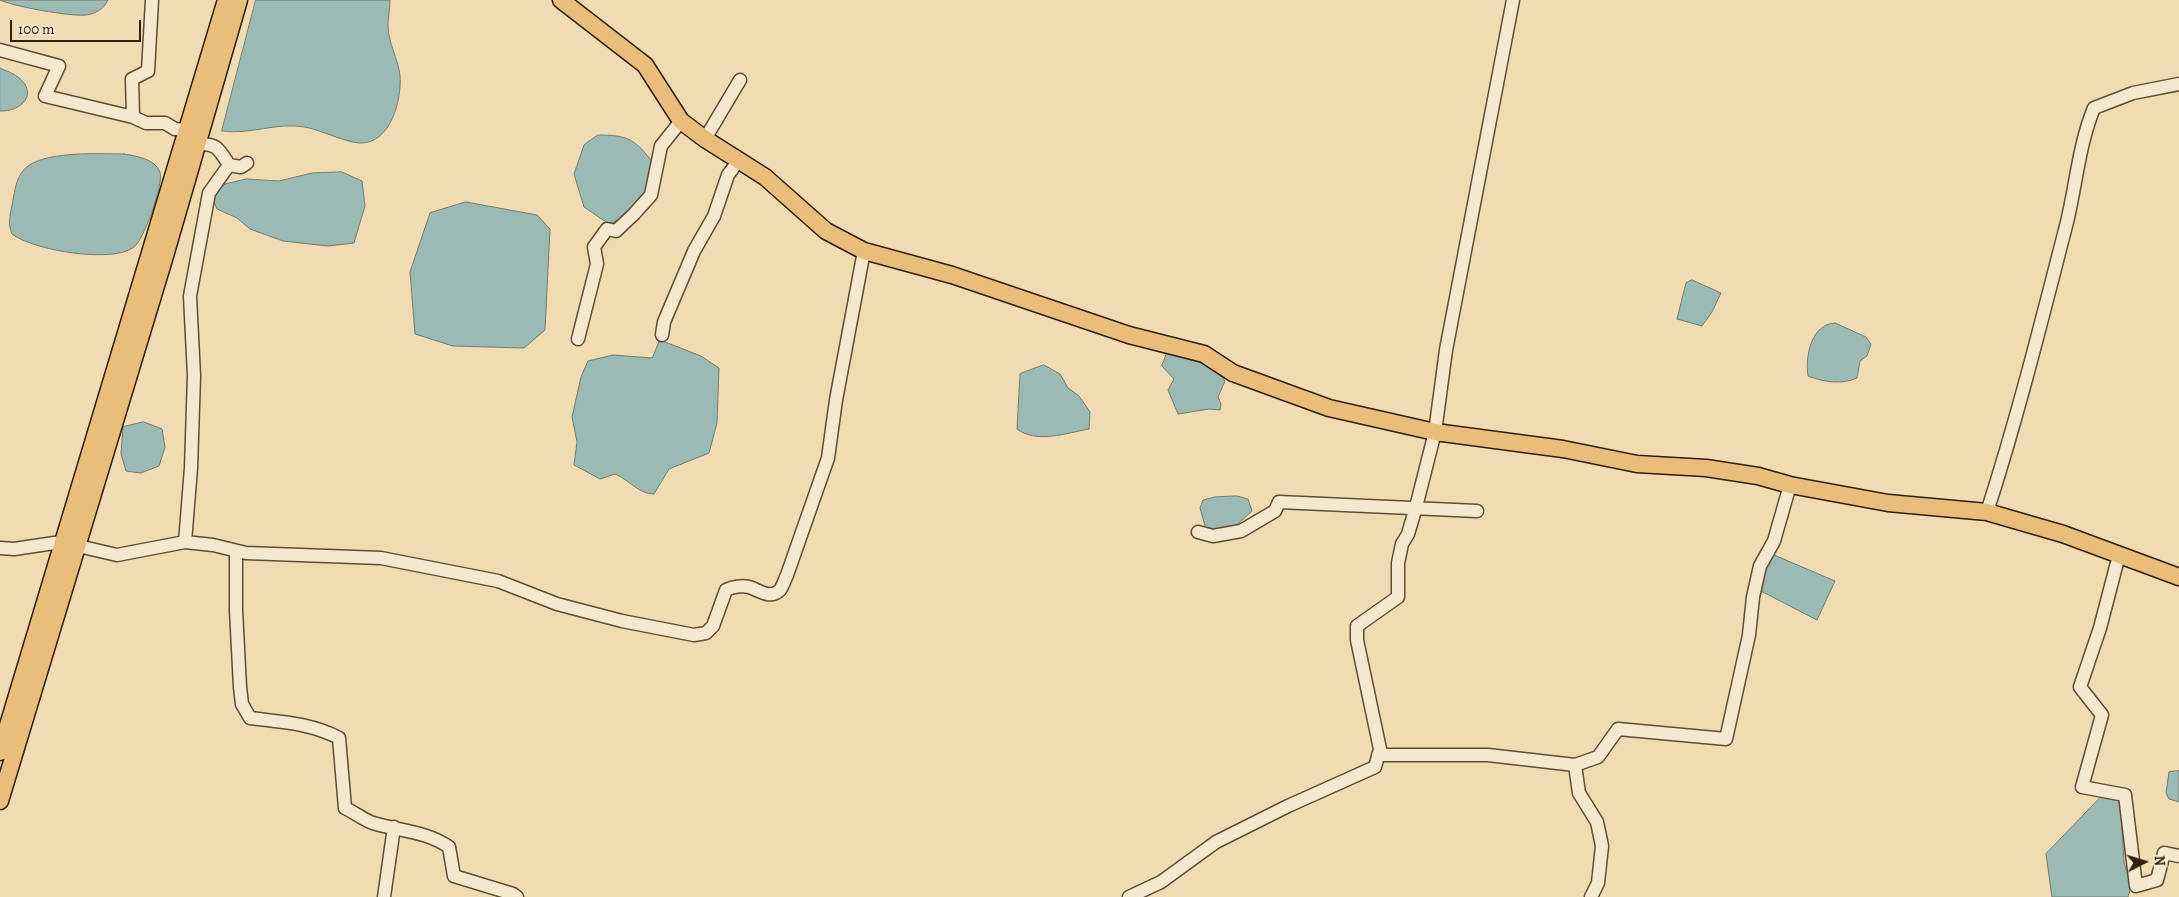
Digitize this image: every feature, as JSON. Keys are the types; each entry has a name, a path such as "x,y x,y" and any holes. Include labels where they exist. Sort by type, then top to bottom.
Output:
{"main road":[{"path":"0,802 69,544 226,0"},
{"path":"0,752 165,256 239,0"},
{"path":"562,0 645,65 681,121 705,139 765,177 826,230 864,251 952,275 1129,335 1204,354 1233,373 1329,408 1435,432 1563,449 1637,464 1706,468 1758,476 1790,486 1888,503 1987,512 2063,534 2179,577"}],"street":[{"path":"133,117 132,79 148,71 152,0"},
{"path":"1129,897 1161,882 1216,842 1374,767 1380,749 1357,640 1357,626 1398,598 1398,564 1402,544 1408,534 1416,507 1435,432 1447,341 1513,0"},
{"path":"0,50 59,66 45,96 133,117 146,123 164,123 175,129 188,130"},
{"path":"705,139 740,80"},
{"path":"1987,512 2014,424 2040,327 2074,195 2087,125 2094,108 2133,93 2179,84"},
{"path":"578,339 597,264 594,247 607,229 616,230 634,214 650,195 661,146 681,121"},
{"path":"197,145 209,143 220,150 229,165 241,167 247,163"},
{"path":"662,334 664,322 694,251 714,216 728,175 739,160"},
{"path":"185,542 191,468 194,384 190,296 209,193 229,165"},
{"path":"0,548 14,549 69,544 117,555 185,542 213,545 246,553 381,558 411,562 498,581 558,604 622,621 694,636 706,633 713,626 726,590 731,587 749,587 760,593 773,594 780,590 787,575 828,458 836,400 864,251"},
{"path":"1378,755 1488,755 1575,765 1598,757 1618,729 1726,739 1750,635 1753,597 1760,566 1774,541 1790,486"},
{"path":"1198,532 1213,536 1241,531 1275,511 1279,502 1477,511"},
{"path":"236,551 236,610 242,704 250,718 306,724 339,738 345,808 372,822 440,841 449,847 454,876 513,894 517,897"},
{"path":"2119,554 2100,628 2080,687 2102,715 2082,787 2125,795 2136,886 2157,880 2164,854 2179,856"},
{"path":"1575,765 1579,793 1597,822 1602,846 1598,883 1591,897"},
{"path":"384,897 394,827"}],"water":[{"path":"0,0 108,0 96,12 79,15 28,8"},
{"path":"256,0 390,0 388,32 399,69 400,85 399,96 392,118 380,136 371,141 360,143 305,127 294,126 233,132 222,131"},
{"path":"0,68 12,73 24,83 27,95 21,105 0,111"},
{"path":"598,135 617,136 630,140 641,148 653,163 651,186 623,218 609,224 584,207 574,174 584,145"},
{"path":"124,154 150,161 160,172 159,187 152,211 143,234 134,247 124,252 91,255 54,250 22,240 12,234 10,217 16,185 23,171 31,164 55,156"},
{"path":"342,172 362,181 365,206 354,243 328,246 283,241 250,229 237,218 217,209 211,195 225,184 246,179 279,181 312,173"},
{"path":"466,202 537,215 550,229 545,330 524,348 453,346 415,334 410,272 430,213"},
{"path":"1692,280 1721,293 1712,312 1702,326 1677,319 1686,283"},
{"path":"1835,323 1866,337 1871,344 1867,356 1860,361 1857,378 1832,382 1808,376 1809,351 1815,335 1820,329"},
{"path":"660,340 701,356 719,368 717,423 709,453 669,469 654,494 643,492 615,474 600,479 574,465 577,442 572,417 581,377 588,361 613,355 652,358"},
{"path":"1167,353 1206,365 1225,381 1218,397 1221,404 1220,410 1209,409 1178,414 1168,390 1174,379 1162,366"},
{"path":"1044,365 1060,374 1068,388 1079,396 1090,412 1089,429 1043,437 1033,436 1017,429 1020,374"},
{"path":"144,422 162,429 165,447 159,466 141,473 126,471 121,454 123,427"},
{"path":"1237,496 1248,499 1252,511 1236,525 1227,529 1206,529 1200,508 1203,500 1215,497"},
{"path":"1774,555 1835,581 1817,620 1759,590 1766,558"},
{"path":"2179,771 2179,802 2169,799 2166,793 2169,772"},
{"path":"2101,797 2120,801 2124,862 2131,886 2128,897 2052,897 2046,854"}]}
